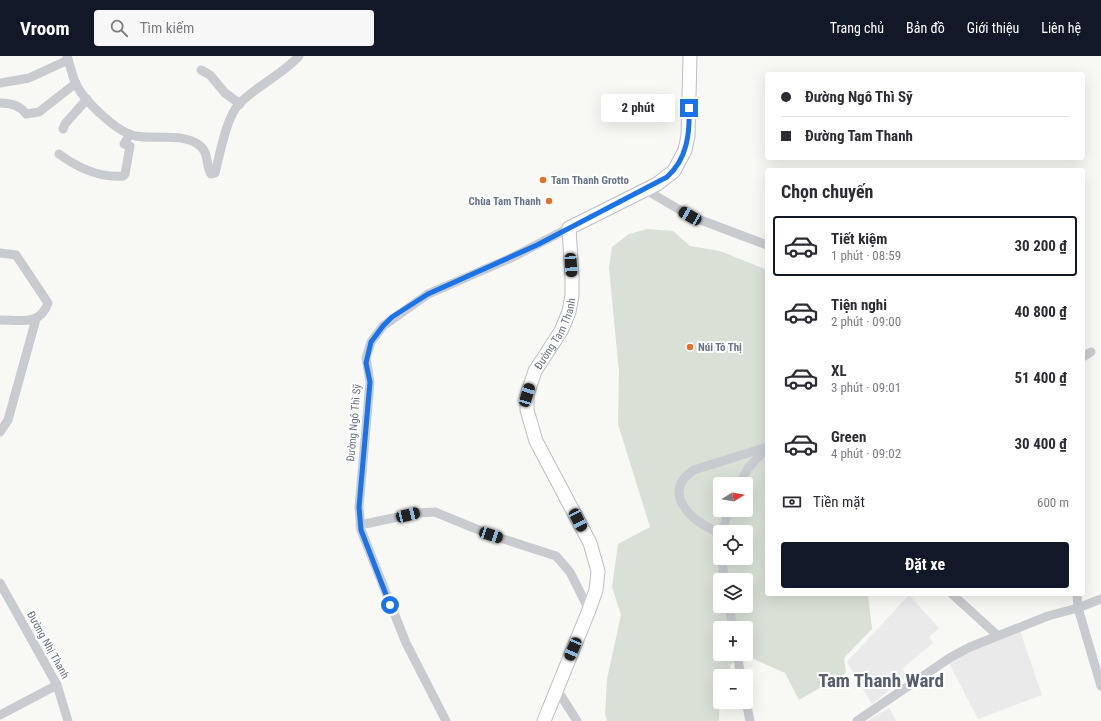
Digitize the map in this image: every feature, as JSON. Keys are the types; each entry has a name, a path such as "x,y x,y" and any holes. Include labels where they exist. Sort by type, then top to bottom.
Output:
{"street":[{"path":"0,83 29,78 68,58 76,84 87,99 118,127 135,136 184,140 198,144 207,155 209,173 213,174 227,129 240,104 290,66 299,56"},
{"path":"569,228 646,190 674,171 685,150 689,122 689,56"},
{"path":"201,70 210,75 225,93 240,104"},
{"path":"0,103 13,104 24,110 26,114 34,114 39,112 76,84"},
{"path":"63,129 65,124 87,99"},
{"path":"59,154 71,163 98,174 113,177 123,176 125,174 130,146 124,144 130,134"},
{"path":"646,190 690,216 765,244"},
{"name":"Đường Ngô Thì Sỹ","path":"446,721 406,643 374,567 360,524 359,507 370,382 366,358 371,342 392,317 428,294 511,258 569,228"},
{"name":"Đường Tam Thanh","path":"544,721 556,688 589,610 596,590 598,571 594,554 536,441 527,410 527,395 535,371 561,331 569,312 572,295 572,277 569,228"},
{"path":"0,253 16,255 48,303 45,312 36,319 0,320"},
{"path":"0,432 8,420 36,319"},
{"path":"713,530 701,525 680,501 678,488 683,478 694,470 765,449"},
{"path":"744,477 748,468 765,450"},
{"path":"360,524 416,513 435,512 491,535 556,556 570,572 589,610"},
{"name":"Đường Nhị Thanh","path":"0,583 57,686 68,721"},
{"path":"954,596 996,635"},
{"path":"1077,596 1078,608 1100,680"},
{"path":"857,721 951,657 996,635 1101,599"},
{"path":"0,715 57,686"},
{"path":"556,688 578,721"},
{"path":"748,709 750,721"}],"shaded area":[{"path":"647,229 673,231 690,246 720,251 765,269 765,596 868,596 872,629 844,658 846,673 799,700 785,673 753,659 753,621 713,621 713,661 736,661 730,665 731,669 713,669 713,709 719,709 719,721 607,721 605,714 607,679 621,615 612,587 618,544 650,527 618,424 619,372 609,268 612,247 629,234"},
{"path":"908,596 910,596 939,628 929,637 933,643 902,669 908,675 872,704 847,662"},
{"path":"1020,631 1042,695 978,719 949,663 969,652"},
{"path":"889,708 896,721 867,721"}],"place":[{"name":"Tam Thanh Grotto","path":"543,180"},
{"name":"Chùa Tam Thanh","path":"549,201"},
{"name":"Núi Tô Thị","path":"690,347"}],"district":[{"name":"Tam Thanh Ward","path":"881,680"}],"route":[{"path":"390,605 363,538 360,524 359,507 370,382 366,358 371,342 392,317 428,294 476,274 537,245 615,204 646,190 667,177 679,164 685,150 688,136 689,108"}]}
